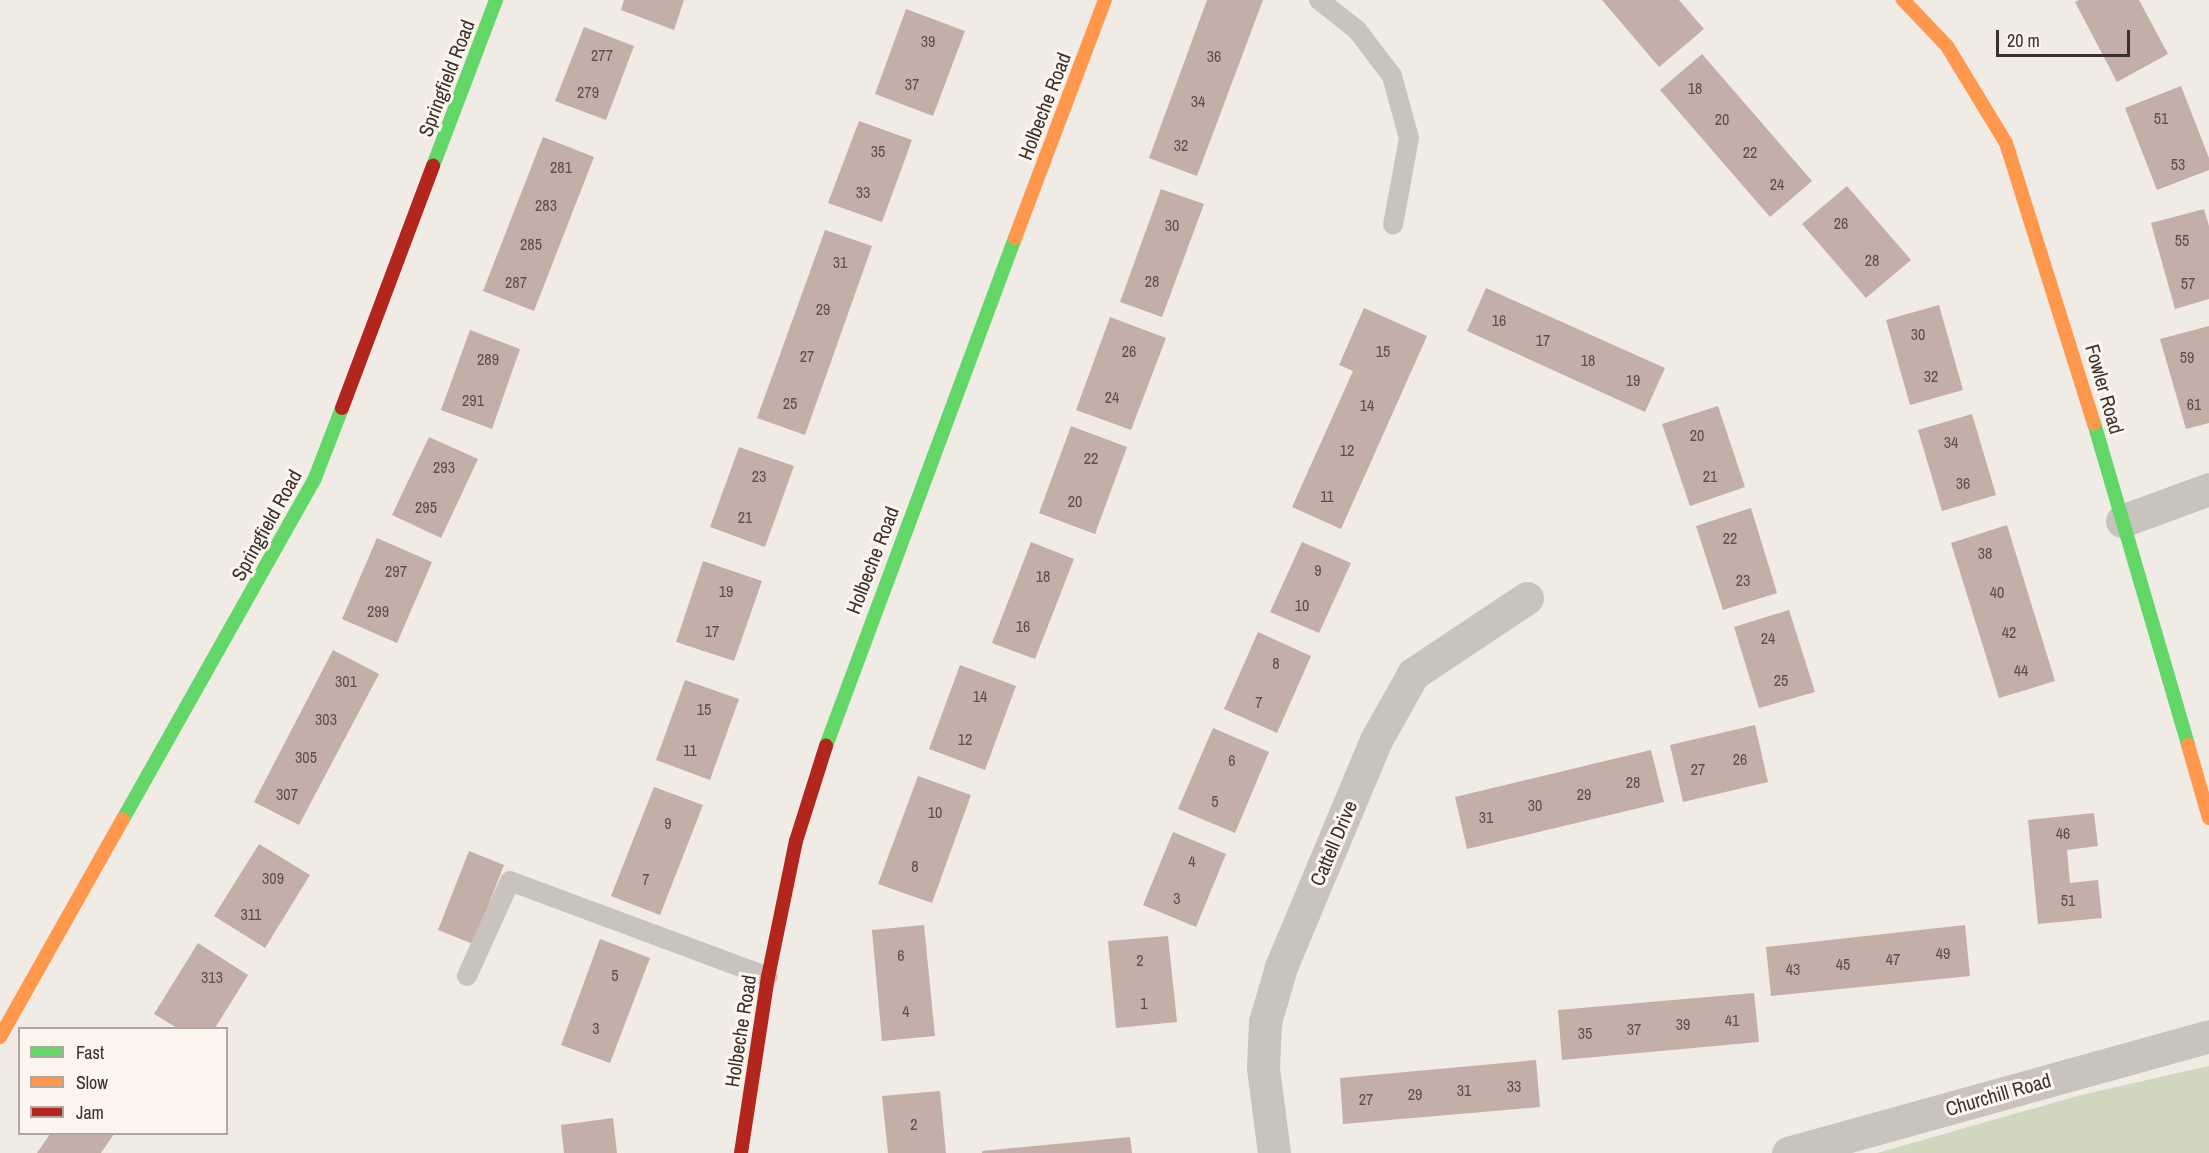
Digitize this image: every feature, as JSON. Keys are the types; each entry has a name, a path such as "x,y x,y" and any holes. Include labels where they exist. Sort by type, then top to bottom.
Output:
{"street":[{"name":"Springfield Road","path":"0,1037 315,478 496,0"},
{"name":"Holbeche Road","path":"741,1153 768,977 796,841 840,700 1105,0"},
{"name":"Fowler Road","path":"1903,0 1947,46 2006,143 2063,315 2209,818"},
{"path":"2122,520 2209,489"},
{"name":"Cattell Drive","path":"1274,1153 1263,1068 1265,1022 1281,967 1376,740 1413,674 1527,598"},
{"name":"Churchill Road","path":"1788,1153 2209,1036"}],"lane":[{"path":"1319,0 1357,30 1392,76 1409,138 1393,225"},
{"path":"467,976 510,881 768,977"}],"green space":[{"path":"2209,1066 2209,1153 1877,1153 2081,1095"}],"building":[{"path":"624,0 684,0 674,30 621,10"},
{"path":"1207,0 1263,0 1197,176 1149,158"},
{"path":"1602,0 1679,0 1704,29 1659,67"},
{"path":"2079,0 2139,0 2168,54 2117,82 2075,2"},
{"path":"906,9 965,31 933,116 875,94"},
{"path":"584,27 634,46 606,120 555,101"},
{"path":"1702,54 1812,181 1770,217 1660,90"},
{"path":"2181,86 2209,158 2209,170 2157,190 2125,108"},
{"path":"859,121 912,140 882,222 828,203"},
{"path":"543,137 594,157 534,311 483,291"},
{"path":"1847,186 1911,260 1866,298 1802,224"},
{"path":"1161,189 1204,204 1162,317 1120,302"},
{"path":"2204,209 2209,226 2209,299 2175,309 2151,223"},
{"path":"825,230 872,246 805,435 757,418"},
{"path":"1486,288 1665,368 1645,412 1467,331"},
{"path":"1939,305 1963,390 1910,405 1886,320"},
{"path":"1364,308 1427,336 1341,529 1292,507 1353,371 1339,365"},
{"path":"1110,317 1166,338 1131,430 1076,410"},
{"path":"2209,326 2209,423 2186,429 2160,339"},
{"path":"470,330 520,349 492,429 441,410"},
{"path":"1718,406 1745,487 1690,506 1662,424"},
{"path":"1972,414 1996,495 1942,511 1918,430"},
{"path":"1071,426 1127,447 1095,534 1039,513"},
{"path":"429,437 478,459 441,538 392,515"},
{"path":"739,447 794,466 765,547 710,527"},
{"path":"1751,508 1777,593 1723,610 1696,526"},
{"path":"2007,525 2055,681 1999,698 1951,543"},
{"path":"377,538 432,562 397,643 342,619"},
{"path":"1031,542 1074,559 1035,659 992,643"},
{"path":"1302,542 1351,563 1319,633 1270,612"},
{"path":"703,561 762,581 734,661 676,642"},
{"path":"1789,610 1815,692 1759,708 1734,627"},
{"path":"1258,632 1311,656 1277,733 1224,709"},
{"path":"333,650 379,674 299,825 254,802"},
{"path":"960,665 1016,686 985,770 929,749"},
{"path":"685,680 739,699 710,780 656,760"},
{"path":"1755,725 1768,782 1683,802 1670,745"},
{"path":"1213,728 1269,752 1235,833 1178,809"},
{"path":"1651,750 1664,802 1467,849 1455,797"},
{"path":"918,776 971,795 932,903 878,884"},
{"path":"654,787 703,805 660,915 611,896"},
{"path":"2094,813 2098,846 2067,850 2070,883 2098,880 2102,918 2038,924 2028,820"},
{"path":"1173,832 1226,854 1196,927 1143,905"},
{"path":"259,844 310,875 265,948 214,916"},
{"path":"469,851 504,865 473,944 438,930"},
{"path":"924,925 935,1036 882,1041 872,930"},
{"path":"1965,925 1970,976 1771,996 1766,947"},
{"path":"1168,936 1177,1022 1116,1028 1108,941"},
{"path":"600,939 650,958 610,1063 561,1045"},
{"path":"198,943 248,975 216,1027 175,1027 154,1014"},
{"path":"1754,993 1759,1042 1562,1060 1558,1010"},
{"path":"1536,1060 1540,1107 1343,1124 1340,1078"},
{"path":"940,1091 946,1153 888,1153 882,1096"},
{"path":"613,1118 617,1153 564,1153 561,1125"},
{"path":"49,1135 113,1135 101,1153 37,1153"},
{"path":"1130,1137 1132,1153 982,1153 982,1151"}],"traffic: fast":[{"path":"433,166 496,0"},
{"path":"826,746 1015,238"},
{"path":"123,819 315,478 342,408"},
{"path":"2094,423 2188,745"}],"traffic: slow":[{"path":"1015,238 1105,0"},
{"path":"1903,0 1947,46 2006,143 2094,423"},
{"path":"2188,745 2209,818"},
{"path":"0,1037 123,819"}],"traffic: jam":[{"path":"342,408 433,166"},
{"path":"741,1153 768,977 796,841 826,746"}]}
